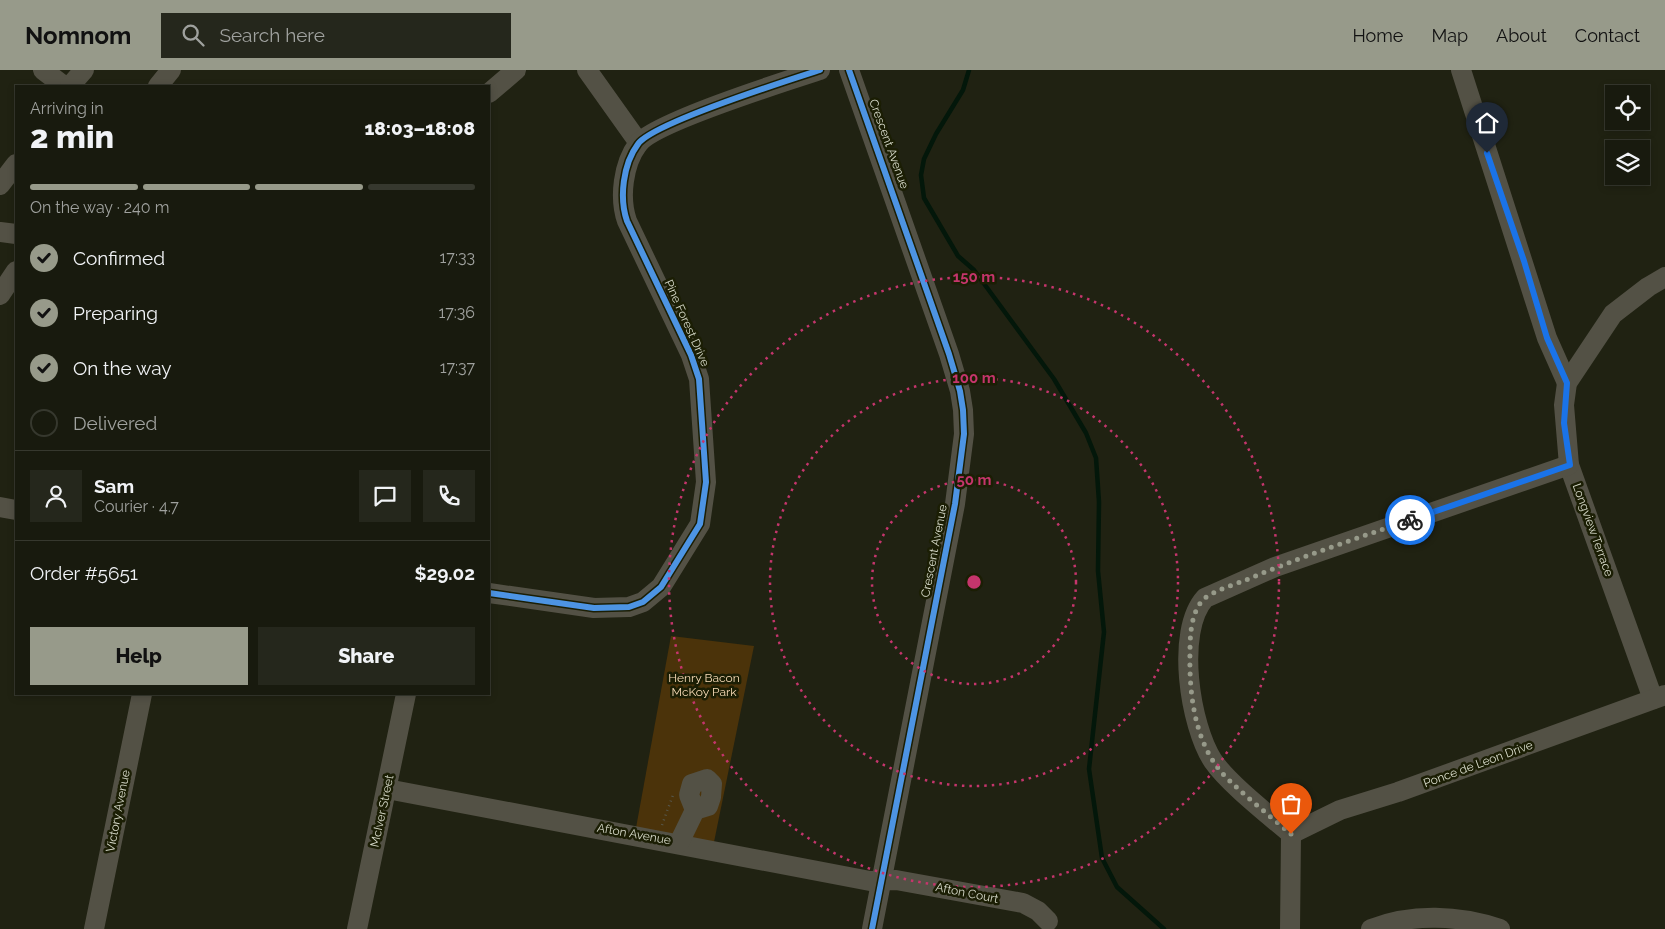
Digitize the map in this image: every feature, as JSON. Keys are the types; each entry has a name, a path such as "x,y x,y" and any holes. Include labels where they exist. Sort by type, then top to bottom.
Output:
{"street":[{"path":"43,70 63,85"},
{"path":"71,85 84,70"},
{"path":"159,85 171,70"},
{"path":"490,92 516,70"},
{"path":"587,70 639,143 659,129 675,122 820,70"},
{"name":"Crescent Avenue","path":"849,70 875,139 949,354 963,410 963,442 955,504 872,929"},
{"path":"1461,70 1547,338 1567,383"},
{"name":"Pine Forest Drive","path":"490,593 594,608 629,607 643,602 661,588 700,524 706,482 699,379 691,355 624,213 626,174 639,143"},
{"path":"0,185 15,165"},
{"path":"0,232 15,234"},
{"path":"0,295 15,273"},
{"name":"Longview Terrace","path":"1659,697 1570,465 1564,423 1567,383 1613,314 1648,286 1665,277"},
{"path":"1290,929 1291,834 1222,773 1204,744 1193,707 1190,641 1198,606 1205,598 1275,567 1570,465"},
{"path":"0,507 15,510"},
{"name":"Victory Avenue","path":"94,929 142,695"},
{"name":"McIver Street","path":"357,929 406,695"},
{"name":"Ponce de Leon Drive","path":"1291,834 1340,810 1398,792 1659,697"},
{"name":"Afton Avenue","path":"387,789 880,881"},
{"path":"679,843 695,810"},
{"name":"Afton Court","path":"880,881 896,880 1023,903 1038,911 1048,921"},
{"path":"1371,929 1410,918 1463,920 1500,929"}],"path":[{"path":"660,833 666,810"}],"green space":[{"name":"Henry Bacon McKoy Park","path":"671,636 754,646 714,842 636,828"}],"waterway":[{"path":"969,70 963,90 936,134 924,159 921,175 924,198 958,256 974,270 1054,379 1086,433 1096,458 1099,502 1098,571 1104,632 1089,769 1102,858 1117,887 1164,929"}],"cycle path":[{"path":"490,593 594,608 629,607 643,602 661,587 700,524 706,482 699,379 691,355 627,221 623,192 629,161 638,144 649,135 668,125 723,103 820,70"},
{"path":"849,70 949,354 960,391 964,434 955,504 872,929"}],"way so far":[{"path":"1291,834 1222,773 1212,760 1204,744 1193,707 1190,668 1190,641 1198,606 1205,598 1275,567 1410,520"}],"route":[{"path":"1410,520 1570,465 1564,423 1567,383 1547,338 1524,261 1487,153"}]}
